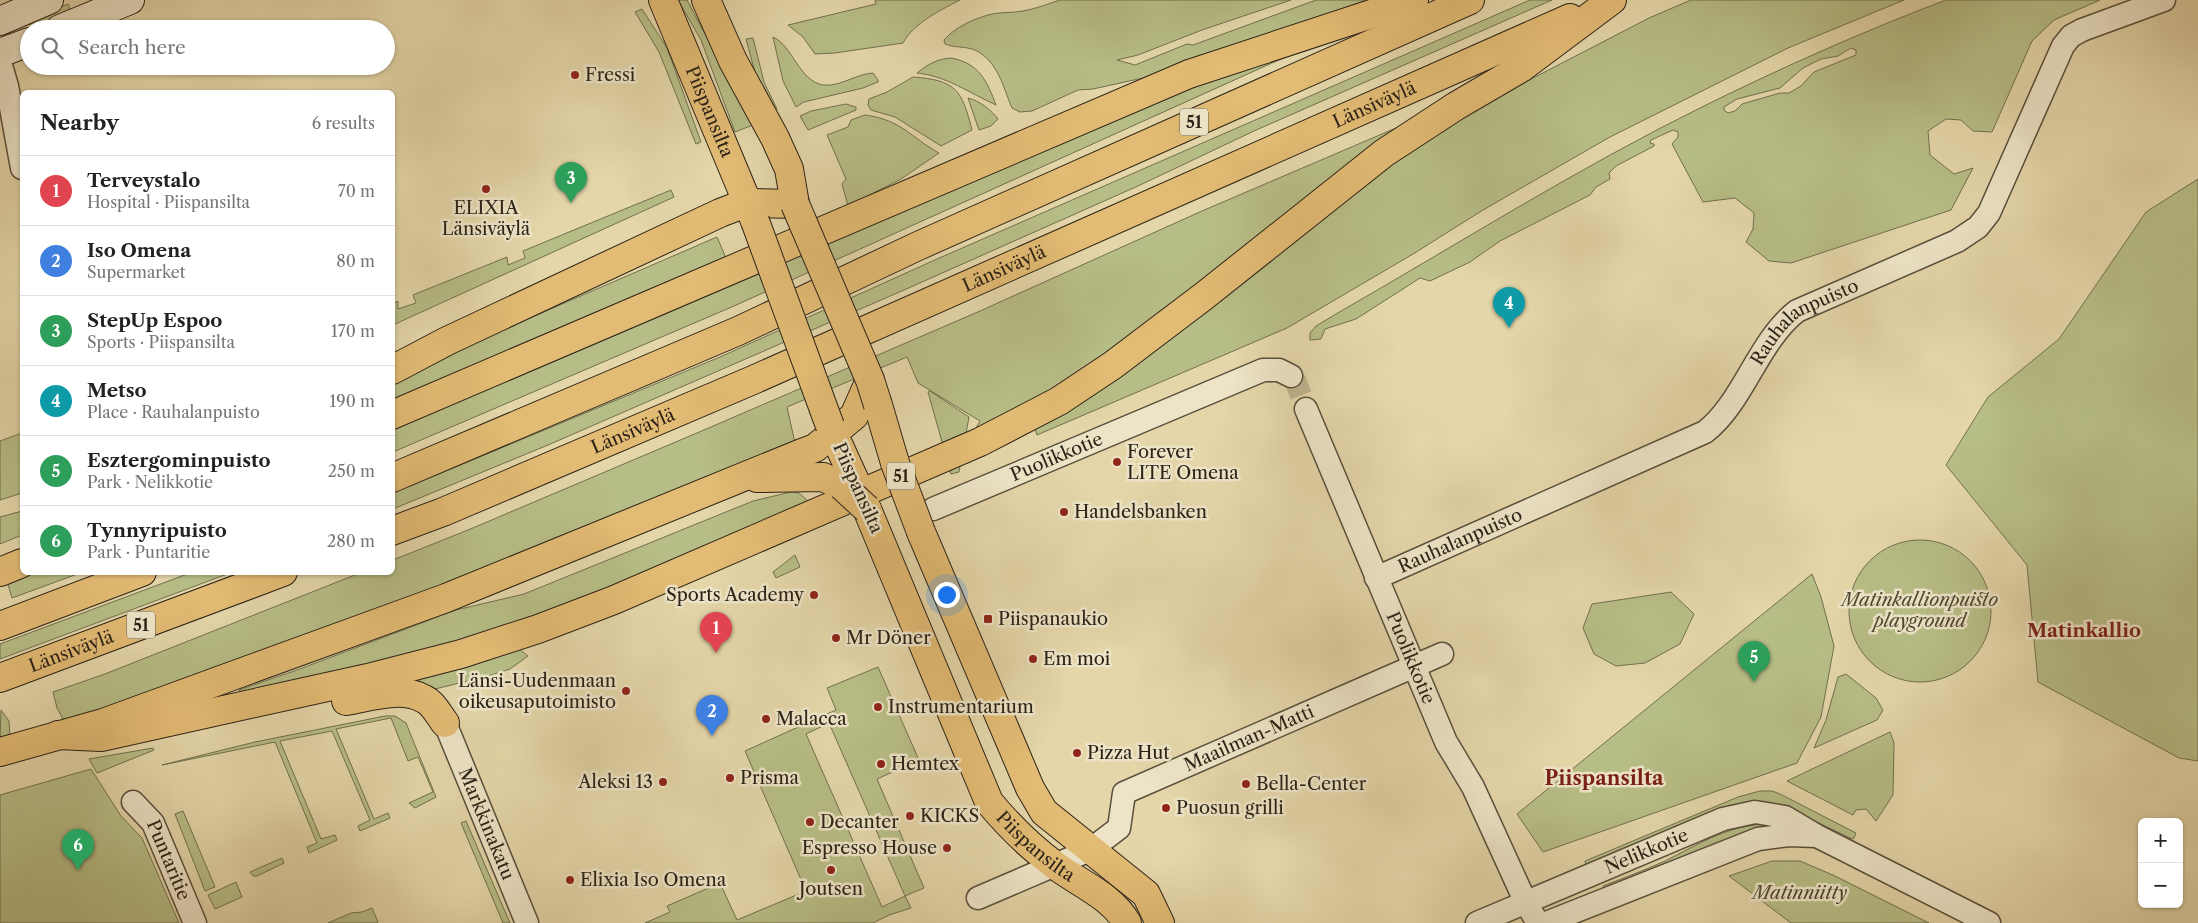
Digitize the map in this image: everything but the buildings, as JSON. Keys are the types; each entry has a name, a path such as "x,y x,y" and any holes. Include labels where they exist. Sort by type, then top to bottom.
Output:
{"main road":[{"name":"Piispansilta","path":"663,0 839,425 849,484 867,509 884,547 989,802 1012,830 1055,865 1102,897 1123,915 1127,923"},
{"name":"Piispansilta","path":"706,0 733,61 775,138 789,169 795,204 874,392 895,464 927,521 1030,788 1044,812 1146,894 1160,923"},
{"path":"395,413 1189,74 1414,0"},
{"name":"51","path":"395,477 738,332 918,246 1470,0"},
{"name":"51","path":"58,735 101,737 198,716 368,678 461,654 538,630 614,600 980,442 1059,401 1113,365 1204,296 1384,153 1456,106 1521,68 1612,0"},
{"name":"Länsiväylä","path":"395,530 443,512 754,380 1612,0"},
{"path":"395,368 447,341 750,212 795,204"},
{"path":"0,752 103,723 446,598 815,448 874,392"},
{"path":"743,477 772,479 808,476 823,477 849,484"},
{"path":"0,572 20,564"},
{"path":"0,626 134,575"},
{"name":"Länsiväylä","path":"0,678 275,575"},
{"path":"198,716 282,714 382,695 402,694 424,699 432,705 445,723"}],"street":[{"path":"0,21 50,0"},
{"path":"82,20 130,0"},
{"name":"Rauhalanpuisto","path":"1376,578 1705,432 1714,425 1729,404 1779,328 1797,311 1958,241 1978,226 1989,213 2063,46 2071,36 2082,30 2164,0"},
{"path":"0,53 20,45"},
{"path":"0,62 7,86 20,157"},
{"path":"0,126 20,171"},
{"name":"Puolikkotie","path":"927,521 1263,370 1279,370 1291,376"},
{"name":"Puolikkotie","path":"1306,409 1446,742 1473,787 1526,903 1538,923"},
{"name":"Maailman-Matti","path":"978,898 1090,850 1119,828 1124,792 1442,654"},
{"name":"Markkinakatu","path":"445,723 527,923"},
{"name":"Puntaritie","path":"133,802 153,823 195,923"},
{"name":"Nelikkotie","path":"1477,923 1723,819 1755,812 1785,817 1817,836 1989,923"},
{"name":"Nelikkotie","path":"1546,923 1758,839 1789,835 1817,836"}],"green space":[{"path":"678,0 687,0 753,125 735,132 701,40"},
{"path":"875,0 960,0 920,24 903,43 835,53 815,54 803,37 788,25 876,4"},
{"path":"1060,0 1291,0 1202,30 1138,55 1117,60 1135,65 1187,44 1193,45 1316,0 1367,0 1143,78 1093,89 1078,90 1032,111 1020,112 1012,108 999,75 983,55 975,50 945,44 944,40 954,31 979,18 995,13 1028,10"},
{"path":"1530,0 1552,0 1254,131 1138,186 904,290 548,445 395,508 395,492 720,357 937,259"},
{"path":"1691,0 1904,0 1788,48 1610,137 1483,210 1413,254 1287,328 1037,435 1035,429 1406,152 1483,104 1649,18"},
{"path":"1946,0 2100,0 2054,20 2032,41 1992,132 1973,131 1961,120 1946,119 1928,131 1930,155 1954,174 1973,168 1951,210 1791,263 1769,261 1746,242 1753,229 1754,213 1735,198 1703,202 1672,144 1678,137 1678,132 1673,130 1651,140 1650,143 1654,144 1654,146 1616,166 1609,173 1610,179 1596,187 1590,195 1500,241 1470,262 1430,281 1420,278 1356,319 1325,329 1321,339 1310,340 1310,333 1316,326 1610,155 1764,77","holes":["1851,48 1856,50 1856,55 1814,72 1801,86 1789,93 1780,93 1742,104 1735,111 1728,113 1724,110 1724,107 1737,99 1780,88 1803,68 1821,59 1838,56"]},
{"path":"68,4 72,14 58,20 31,20"},
{"path":"642,9 667,48 701,142 696,144 659,52 635,12"},
{"path":"773,37 780,41 802,70 815,82 823,85 836,84 873,73 878,82 863,88 804,102 796,107 783,81"},
{"path":"753,38 764,82 777,109 772,111 756,76 746,39"},
{"path":"1282,55 1283,58 734,306 395,451 395,427 1215,77"},
{"path":"951,58 969,64 981,74 996,105 948,81 917,73 933,62"},
{"path":"913,77 939,81 955,90 965,105 972,130 941,146 895,117 871,110 868,105 869,99 887,92"},
{"path":"968,98 985,106 998,119 991,126 979,130"},
{"path":"846,104 856,107 856,110 808,130 800,116 811,111"},
{"path":"865,115 878,117 897,125 939,153 901,179 848,206 842,184 846,179 827,135 848,127 851,120"},
{"path":"1403,125 1103,361 981,433 976,428 980,421 918,383 907,357 787,407 795,443 519,558 124,702 64,721 57,708 53,692 105,674 355,575 395,575 395,559 704,430 980,311 1202,211"},
{"path":"2198,179 2198,761 2179,758 2038,682 2027,565 1946,465 1988,397 2059,339 2146,212"},
{"path":"671,190 674,197 395,324 395,303 398,301 398,309 416,303 413,295 507,257 508,265 525,258 523,251"},
{"path":"717,237 726,258 395,401 395,383 502,330"},
{"path":"930,391 969,417 959,472 951,474 928,392"},
{"path":"20,434 20,494 0,500 0,441"},
{"path":"791,492 799,493 808,501 708,548 484,637 355,672 241,693 239,690 456,610 524,594 753,501"},
{"path":"20,512 20,536 0,544 0,517"},
{"name":"Matinkallionpuisto playground","path":"1920,540 1934,541 1947,545 1971,560 1986,584 1990,597 1990,625 1986,638 1971,662 1947,677 1934,681 1920,682 1906,681 1893,677 1869,662 1854,638 1850,625 1849,611 1850,597 1854,584 1869,560 1893,545 1906,541"},
{"path":"795,555 800,567 776,578 773,572"},
{"path":"1812,574 1821,597 1834,646 1821,717 1797,763 1543,852 1517,814"},
{"path":"24,575 75,575 12,598 7,581"},
{"path":"185,575 225,575 0,659 0,644"},
{"path":"1671,592 1694,614 1680,644 1645,663 1616,666 1594,654 1583,628 1592,604"},
{"path":"518,648 528,656 510,669 488,676 435,689 417,680 479,663"},
{"path":"878,667 919,760 877,779 924,888 905,896 911,908 889,915 873,923 645,923 670,912 667,906 720,883 737,920 806,891 745,751 836,710 827,688","holes":["829,723 905,896 882,907 806,734"]},
{"path":"1846,674 1876,698 1883,710 1877,720 1814,748 1826,720 1838,677"},
{"path":"1,710 9,721 10,738 0,741"},
{"path":"385,716 395,716 406,723 436,797 415,808 409,803 433,792 418,757 408,761 391,718 336,729 374,819 388,813 390,818 360,831 358,826 370,820 332,731 280,741 321,839 335,835 337,840 309,853 307,847 317,843 275,742 162,765 255,742"},
{"path":"1890,732 1894,743 1893,795 1876,821 1866,809 1856,810 1853,815 1787,781"},
{"path":"153,748 154,750 97,773 89,759"},
{"path":"91,769 121,816 142,838 179,923 0,923 0,795"},
{"path":"1760,791 1772,791 1780,794 1856,833 1854,838 1852,839 1792,810 1586,866 1585,861 1738,797"},
{"path":"183,811 215,887 205,891 175,814"},
{"path":"466,821 510,923 503,923 461,823"},
{"path":"1762,824 1774,825 1604,889 1603,886 1665,861 1723,833"},
{"path":"282,858 284,863 257,876 253,876 250,872"},
{"name":"Matinniitty","path":"1772,861 1800,861 1835,876 1929,923 1791,923 1729,876"},
{"path":"236,882 242,897 215,909 208,895"},
{"path":"372,908 378,922 376,923 328,923 351,913 362,912"}],"tunnel":[{"path":"1291,376 1296,382 1306,409"}],"place":[{"name":"Fressi","path":"575,75"},
{"name":"ELIXIA Länsiväylä","path":"486,189"},
{"name":"StepUp Espoo","path":"571,203"},
{"name":"Metso","path":"1509,328"},
{"name":"Forever LITE Omena","path":"1117,462"},
{"name":"Handelsbanken","path":"1064,512"},
{"name":"Sports Academy","path":"814,595"},
{"name":"Piispanaukio","path":"988,619"},
{"name":"Mr Döner","path":"836,638"},
{"name":"Terveystalo","path":"716,653"},
{"name":"Em moi","path":"1033,659"},
{"name":"Esztergominpuisto","path":"1754,682"},
{"name":"Länsi-Uudenmaan oikeusaputoimisto","path":"626,691"},
{"name":"Instrumentarium","path":"878,707"},
{"name":"Malacca","path":"766,719"},
{"name":"Iso Omena","path":"712,736"},
{"name":"Pizza Hut","path":"1077,753"},
{"name":"Hemtex","path":"881,764"},
{"name":"Prisma","path":"730,778"},
{"name":"Aleksi 13","path":"663,782"},
{"name":"Bella-Center","path":"1246,784"},
{"name":"Puosun grilli","path":"1166,808"},
{"name":"KICKS","path":"910,816"},
{"name":"Decanter","path":"810,822"},
{"name":"Espresso House","path":"947,848"},
{"name":"Tynnyripuisto","path":"78,870"},
{"name":"Joutsen","path":"831,870"},
{"name":"Elixia Iso Omena","path":"570,880"}],"district":[{"name":"Matinkallio","path":"2084,630"},
{"name":"Piispansilta","path":"1604,778"}]}
